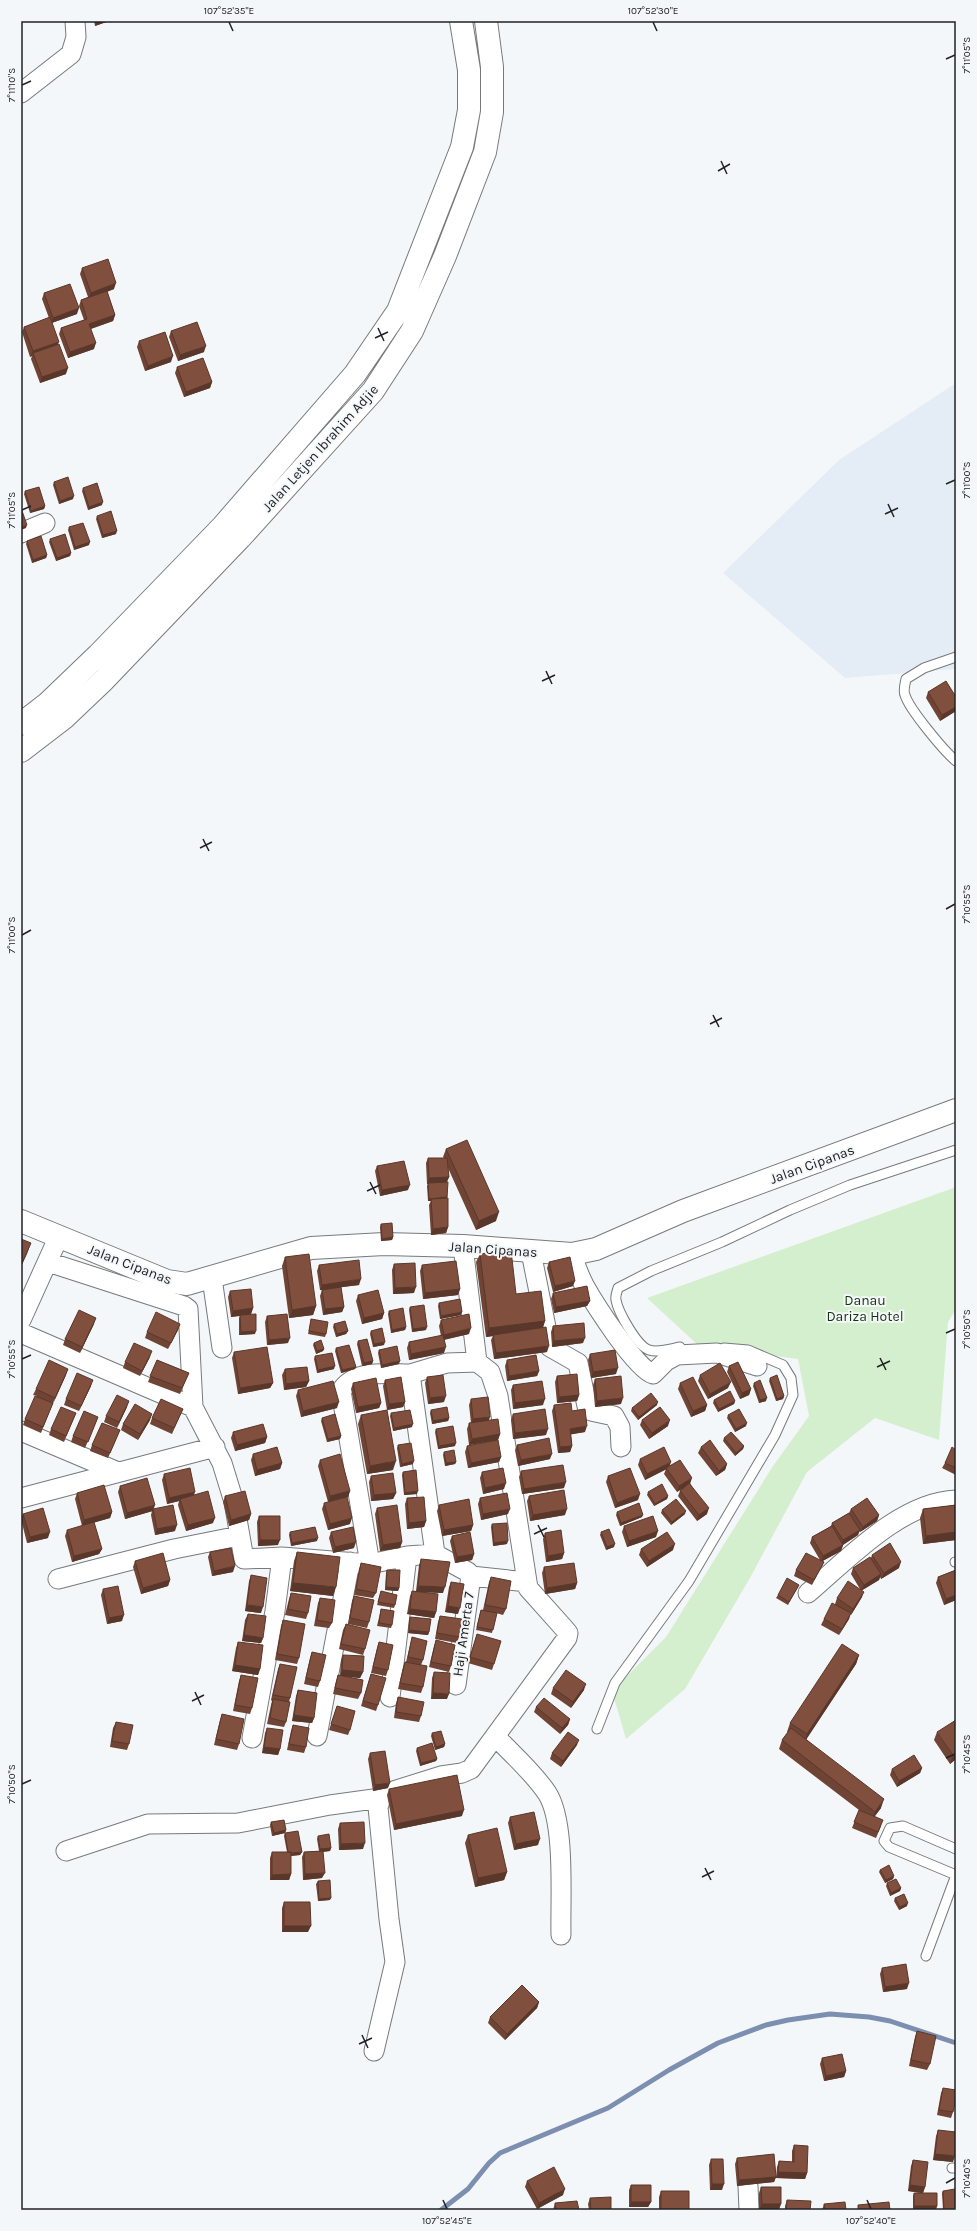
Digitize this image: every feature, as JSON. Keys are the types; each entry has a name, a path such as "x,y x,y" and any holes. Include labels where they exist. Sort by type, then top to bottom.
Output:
{"street":[{"path":"21,93 71,54 76,37 75,21"},
{"name":"Jalan Letjen Ibrahim Adjie","path":"21,724 48,703 98,656 222,527 355,374 398,311 462,147 469,110 469,76 461,21"},
{"name":"Jalan Letjen Ibrahim Adjie","path":"21,750 64,718 104,680 240,538 373,391 412,331 445,256 485,152 492,112 492,67 486,21"},
{"path":"21,533 45,523"},
{"path":"48,703 64,718"},
{"name":"Jalan Cipanas","path":"21,1221 167,1281 187,1284 212,1278 248,1265 311,1248 384,1244 463,1246 572,1254 596,1249 683,1212 956,1110"},
{"path":"21,1320 59,1236"},
{"path":"463,1246 477,1362"},
{"path":"531,1252 550,1347 578,1363 587,1406 591,1411 614,1416 620,1427 621,1447"},
{"path":"572,1254 578,1273 592,1298 635,1360 649,1373 653,1374 666,1362 677,1355 717,1353 757,1366"},
{"path":"48,1262 184,1306 188,1309 193,1408 215,1446 234,1502 242,1556 247,1560 282,1558 370,1564 406,1556 435,1554 410,1374"},
{"path":"212,1278 222,1348"},
{"path":"21,1333 193,1408"},
{"path":"370,1564 341,1391 346,1382 355,1377 377,1374 410,1374 447,1363 477,1362 490,1372 498,1396 528,1588 568,1633 568,1638 471,1769 462,1773 440,1776 387,1792 381,1798 378,1807 389,1919 396,1962 374,2051"},
{"path":"21,1431 118,1472"},
{"path":"21,1498 215,1446"},
{"path":"808,1593 894,1522 920,1508 956,1500"},
{"path":"58,1579 174,1549 239,1536"},
{"name":"Haji Amerta 7","path":"435,1554 468,1572 471,1576 456,1685"},
{"path":"390,1697 406,1556"},
{"path":"252,1738 275,1611 282,1558"},
{"path":"317,1736 350,1562"},
{"path":"471,1576 527,1582"},
{"path":"495,1736 548,1794 555,1813 560,1853 561,1935"},
{"path":"66,1851 148,1824 238,1823 330,1805 381,1798"},
{"path":"748,2186 749,2210"}],"lane":[{"path":"956,656 924,668 906,679 904,695 921,720 947,753 956,761"},
{"path":"597,1729 615,1683 689,1581 775,1435 793,1395 791,1378 783,1364 748,1350 689,1346 655,1352 647,1350 637,1340 618,1308 615,1298 618,1288 651,1271 722,1242 790,1210 850,1186 956,1150"},
{"path":"926,1956 956,1875 889,1847 884,1841 890,1828 902,1826 956,1849"}],"shaded area":[{"path":"956,383 956,669 845,678 723,573 839,460"}],"green space":[{"name":"Danau Dariza Hotel","path":"956,1187 956,1309 948,1322 939,1440 875,1418 807,1472 750,1578 685,1689 626,1739 612,1691 666,1637 773,1466 809,1416 798,1359 700,1347 647,1298"}],"building":[{"path":"108,259 116,283 91,293 82,268"},
{"path":"70,284 79,308 53,318 44,293"},
{"path":"107,291 115,315 89,324 96,343 70,352 61,328 87,319 81,300"},
{"path":"50,317 59,342 33,351 24,327"},
{"path":"197,322 206,346 180,355 171,331"},
{"path":"165,332 173,356 148,366 139,341"},
{"path":"59,344 68,368 42,377 33,353"},
{"path":"203,358 212,382 186,392 177,367"},
{"path":"68,477 74,496 60,501 54,482"},
{"path":"97,483 103,502 89,507 83,488"},
{"path":"39,487 45,506 31,511 25,491"},
{"path":"21,508 27,525 21,527"},
{"path":"111,511 117,531 103,535 97,516"},
{"path":"83,523 90,542 75,547 69,527"},
{"path":"65,534 71,553 57,558 50,539"},
{"path":"41,536 47,555 33,560 27,541"},
{"path":"946,681 956,697 956,707 942,715 928,692"},
{"path":"467,1140 499,1212 479,1221 446,1149"},
{"path":"428,1158 447,1158 449,1177 429,1178"},
{"path":"404,1161 410,1185 382,1190 377,1166"},
{"path":"448,1182 447,1197 429,1199 428,1183"},
{"path":"448,1198 448,1227 433,1229 431,1199"},
{"path":"392,1223 393,1237 382,1239 381,1224"},
{"path":"21,1239 31,1243 21,1265"},
{"path":"511,1250 516,1294 541,1291 545,1321 489,1328 480,1254"},
{"path":"309,1254 316,1306 292,1310 285,1257"},
{"path":"570,1257 575,1281 555,1286 549,1262"},
{"path":"359,1260 361,1279 322,1285 319,1265"},
{"path":"456,1261 460,1289 425,1293 422,1265"},
{"path":"415,1263 416,1287 395,1288 394,1264"},
{"path":"587,1286 590,1301 556,1307 553,1293"},
{"path":"341,1287 344,1307 325,1309 322,1290"},
{"path":"251,1289 253,1308 233,1311 230,1291"},
{"path":"378,1290 384,1313 364,1318 358,1295"},
{"path":"460,1299 462,1312 441,1316 439,1303"},
{"path":"424,1305 427,1327 413,1329 410,1307"},
{"path":"403,1308 406,1327 392,1330 389,1311"},
{"path":"79,1310 96,1318 82,1347 65,1339"},
{"path":"156,1312 180,1324 171,1343 147,1332"},
{"path":"256,1314 256,1331 241,1332 240,1315"},
{"path":"287,1314 290,1338 269,1340 267,1316"},
{"path":"469,1314 471,1328 444,1335 441,1320"},
{"path":"311,1319 328,1322 326,1334 309,1331"},
{"path":"345,1321 348,1331 337,1334 334,1324"},
{"path":"584,1323 585,1338 554,1341 553,1326"},
{"path":"546,1327 549,1346 496,1353 493,1335"},
{"path":"382,1328 385,1342 374,1344 371,1331"},
{"path":"443,1335 446,1347 411,1354 409,1342"},
{"path":"367,1339 373,1361 364,1363 358,1341"},
{"path":"321,1340 324,1349 317,1351 314,1343"},
{"path":"134,1343 152,1351 142,1371 125,1362"},
{"path":"349,1345 356,1367 342,1370 336,1348"},
{"path":"397,1346 400,1361 382,1365 379,1350"},
{"path":"267,1347 273,1383 240,1388 234,1352"},
{"path":"615,1350 618,1368 593,1372 590,1354"},
{"path":"332,1353 335,1366 318,1370 315,1356"},
{"path":"536,1355 539,1371 509,1376 507,1360"},
{"path":"49,1360 68,1369 55,1398 36,1389"},
{"path":"157,1360 189,1373 182,1388 150,1376"},
{"path":"738,1362 751,1389 742,1393 729,1366"},
{"path":"720,1363 731,1382 710,1394 700,1375"},
{"path":"307,1367 309,1381 286,1384 285,1369"},
{"path":"77,1373 93,1380 81,1406 66,1399"},
{"path":"577,1374 579,1395 559,1397 557,1376"},
{"path":"443,1375 446,1396 430,1398 427,1377"},
{"path":"777,1375 784,1396 777,1399 770,1378"},
{"path":"621,1376 623,1398 597,1401 595,1379"},
{"path":"401,1377 405,1402 389,1404 385,1380"},
{"path":"693,1377 707,1405 693,1411 680,1383"},
{"path":"376,1378 381,1403 358,1407 353,1383"},
{"path":"760,1380 767,1398 760,1400 754,1383"},
{"path":"333,1381 339,1402 303,1411 298,1390"},
{"path":"542,1381 545,1399 515,1403 513,1385"},
{"path":"730,1391 735,1401 719,1409 714,1400"},
{"path":"651,1393 658,1402 639,1417 632,1408"},
{"path":"117,1395 129,1401 119,1422 106,1416"},
{"path":"35,1396 53,1403 43,1427 25,1419"},
{"path":"488,1397 490,1417 473,1419 471,1399"},
{"path":"161,1399 183,1409 174,1428 152,1418"},
{"path":"571,1403 572,1411 585,1409 587,1426 570,1429 572,1446 560,1447 554,1405"},
{"path":"135,1404 152,1414 140,1434 123,1424"},
{"path":"61,1407 76,1413 66,1436 51,1429"},
{"path":"447,1407 449,1418 433,1421 431,1410"},
{"path":"660,1407 670,1420 652,1433 642,1420"},
{"path":"545,1409 548,1429 515,1433 513,1414"},
{"path":"739,1409 747,1423 736,1429 728,1415"},
{"path":"387,1410 396,1461 370,1466 361,1415"},
{"path":"410,1410 413,1424 394,1428 391,1413"},
{"path":"84,1411 98,1417 88,1442 73,1436"},
{"path":"335,1414 341,1436 328,1439 322,1418"},
{"path":"498,1419 500,1434 472,1439 469,1423"},
{"path":"102,1423 120,1430 110,1453 92,1445"},
{"path":"263,1424 267,1437 237,1445 233,1432"},
{"path":"453,1426 456,1443 439,1446 436,1429"},
{"path":"731,1432 744,1446 736,1453 724,1438"},
{"path":"549,1438 552,1454 521,1460 517,1445"},
{"path":"498,1440 501,1457 471,1463 467,1446"},
{"path":"710,1440 727,1464 719,1471 701,1447"},
{"path":"411,1443 414,1461 402,1464 398,1445"},
{"path":"277,1447 282,1463 257,1470 253,1454"},
{"path":"664,1447 671,1462 647,1474 640,1459"},
{"path":"952,1447 956,1450 956,1468 945,1463"},
{"path":"454,1450 456,1462 446,1463 444,1452"},
{"path":"340,1454 350,1491 330,1496 320,1460"},
{"path":"680,1460 692,1478 679,1486 666,1468"},
{"path":"563,1465 566,1482 524,1489 521,1471"},
{"path":"190,1468 195,1492 169,1498 164,1474"},
{"path":"503,1468 506,1483 485,1488 482,1472"},
{"path":"630,1468 640,1494 617,1503 608,1476"},
{"path":"416,1470 418,1491 405,1493 403,1472"},
{"path":"393,1473 396,1493 374,1495 371,1476"},
{"path":"147,1478 155,1505 127,1513 120,1486"},
{"path":"689,1483 709,1508 699,1515 680,1491"},
{"path":"662,1484 668,1496 655,1504 648,1492"},
{"path":"104,1485 112,1512 84,1520 77,1493"},
{"path":"564,1490 567,1509 533,1515 529,1496"},
{"path":"208,1491 215,1518 188,1525 180,1499"},
{"path":"245,1491 251,1514 231,1520 225,1496"},
{"path":"507,1493 510,1509 483,1514 480,1498"},
{"path":"347,1497 352,1518 330,1524 324,1503"},
{"path":"424,1497 426,1521 409,1523 407,1498"},
{"path":"867,1498 879,1515 863,1527 851,1509"},
{"path":"469,1499 473,1525 444,1530 439,1505"},
{"path":"676,1499 686,1511 672,1522 662,1510"},
{"path":"639,1503 643,1515 621,1523 617,1512"},
{"path":"173,1505 177,1525 157,1529 153,1509"},
{"path":"397,1505 402,1542 383,1545 377,1508"},
{"path":"956,1505 956,1532 926,1536 923,1509"},
{"path":"43,1508 50,1532 30,1537 23,1514"},
{"path":"849,1513 860,1530 843,1540 832,1523"},
{"path":"259,1516 280,1516 280,1540 260,1540"},
{"path":"653,1516 658,1531 629,1541 624,1526"},
{"path":"94,1522 102,1549 74,1556 67,1530"},
{"path":"507,1523 508,1541 494,1543 492,1524"},
{"path":"832,1526 843,1545 823,1556 812,1537"},
{"path":"315,1527 318,1538 292,1543 290,1532"},
{"path":"353,1527 356,1542 335,1547 331,1532"},
{"path":"609,1529 615,1544 607,1547 601,1532"},
{"path":"561,1530 564,1553 548,1556 545,1533"},
{"path":"470,1532 474,1554 457,1557 452,1536"},
{"path":"667,1532 675,1544 649,1561 641,1549"},
{"path":"890,1543 901,1562 884,1573 872,1555"},
{"path":"231,1548 235,1566 214,1571 210,1552"},
{"path":"297,1552 340,1557 336,1587 293,1583"},
{"path":"163,1553 170,1580 143,1588 135,1561"},
{"path":"806,1553 824,1562 814,1580 796,1570"},
{"path":"870,1557 881,1574 864,1585 853,1568"},
{"path":"421,1559 450,1562 445,1587 418,1586"},
{"path":"361,1563 381,1567 376,1593 356,1589"},
{"path":"574,1563 577,1583 547,1588 544,1567"},
{"path":"387,1570 400,1570 399,1588 386,1587"},
{"path":"956,1570 956,1595 946,1599 938,1577"},
{"path":"251,1575 267,1578 263,1607 247,1605"},
{"path":"491,1577 511,1581 506,1609 485,1605"},
{"path":"787,1578 799,1585 789,1602 778,1595"},
{"path":"848,1581 864,1592 853,1609 837,1598"},
{"path":"451,1582 464,1584 460,1608 448,1606"},
{"path":"118,1586 124,1615 109,1618 103,1589"},
{"path":"381,1591 397,1595 395,1605 378,1602"},
{"path":"412,1591 438,1594 436,1612 410,1609"},
{"path":"291,1593 311,1596 308,1613 288,1609"},
{"path":"354,1596 374,1600 369,1622 350,1618"},
{"path":"320,1598 335,1600 332,1623 317,1620"},
{"path":"832,1603 851,1613 842,1629 824,1619"},
{"path":"381,1609 394,1611 392,1625 379,1623"},
{"path":"481,1610 497,1613 493,1630 477,1627"},
{"path":"248,1614 266,1616 263,1638 244,1635"},
{"path":"440,1616 462,1619 459,1637 437,1633"},
{"path":"410,1617 431,1619 429,1632 409,1630"},
{"path":"283,1620 305,1624 299,1658 277,1654"},
{"path":"346,1624 370,1630 365,1649 341,1644"},
{"path":"477,1634 501,1641 494,1664 470,1657"},
{"path":"412,1637 427,1641 423,1660 408,1657"},
{"path":"436,1640 455,1645 451,1666 431,1662"},
{"path":"238,1642 263,1645 260,1669 235,1665"},
{"path":"379,1642 393,1645 388,1670 373,1667"},
{"path":"842,1644 859,1655 807,1734 790,1723"},
{"path":"312,1652 326,1655 320,1681 306,1678"},
{"path":"343,1655 364,1656 363,1672 342,1670"},
{"path":"405,1662 427,1666 423,1687 400,1683"},
{"path":"280,1664 297,1667 290,1698 273,1695"},
{"path":"566,1670 586,1684 573,1702 553,1688"},
{"path":"434,1672 450,1673 449,1694 433,1693"},
{"path":"371,1674 386,1678 378,1705 363,1701"},
{"path":"241,1675 258,1678 252,1708 235,1705"},
{"path":"338,1675 363,1680 361,1693 335,1688"},
{"path":"298,1690 317,1693 314,1718 294,1715"},
{"path":"398,1697 424,1702 421,1716 396,1712"},
{"path":"544,1698 570,1719 562,1728 536,1707"},
{"path":"273,1699 290,1702 286,1722 270,1718"},
{"path":"337,1706 355,1711 350,1730 331,1724"},
{"path":"222,1714 244,1719 239,1744 216,1739"},
{"path":"956,1720 956,1753 953,1755 937,1732"},
{"path":"116,1722 133,1725 129,1744 112,1741"},
{"path":"293,1725 309,1728 306,1747 289,1744"},
{"path":"267,1728 283,1730 280,1749 264,1747"},
{"path":"791,1728 884,1799 875,1812 782,1740"},
{"path":"441,1731 445,1744 436,1747 432,1733"},
{"path":"568,1732 579,1740 563,1761 552,1753"},
{"path":"432,1743 437,1759 421,1763 417,1748"},
{"path":"385,1751 390,1783 375,1785 370,1753"},
{"path":"914,1755 922,1768 899,1781 892,1769"},
{"path":"457,1775 464,1810 396,1824 389,1789"},
{"path":"859,1810 883,1820 878,1832 854,1822"},
{"path":"534,1812 540,1839 516,1844 510,1817"},
{"path":"284,1820 286,1830 274,1833 271,1822"},
{"path":"364,1822 365,1843 341,1844 340,1823"},
{"path":"497,1828 507,1872 478,1878 468,1835"},
{"path":"298,1831 302,1852 288,1852 285,1833"},
{"path":"329,1834 331,1848 320,1849 318,1836"},
{"path":"323,1851 325,1873 305,1874 304,1852"},
{"path":"272,1852 291,1852 291,1874 272,1875"},
{"path":"889,1865 894,1876 886,1880 880,1870"},
{"path":"896,1879 901,1888 891,1893 887,1883"},
{"path":"330,1880 331,1898 319,1899 318,1881"},
{"path":"904,1894 908,1903 900,1907 895,1898"},
{"path":"284,1902 310,1902 311,1926 284,1926"},
{"path":"906,1964 909,1983 885,1987 882,1968"},
{"path":"522,1985 539,2002 507,2034 490,2017"},
{"path":"917,2031 936,2036 930,2064 911,2060"},
{"path":"842,2054 846,2071 826,2076 822,2058"},
{"path":"943,2088 956,2090 953,2112 939,2110"},
{"path":"938,2130 956,2132 955,2156 935,2154"},
{"path":"794,2145 808,2146 807,2173 778,2172 779,2161 794,2162"},
{"path":"774,2154 776,2177 739,2180 737,2158"},
{"path":"711,2159 723,2159 724,2184 712,2184"},
{"path":"913,2160 928,2162 925,2187 910,2185"},
{"path":"554,2167 565,2189 539,2203 527,2181"},
{"path":"631,2185 651,2185 651,2202 631,2202"},
{"path":"761,2187 781,2187 781,2204 762,2204"},
{"path":"955,2189 956,2210 944,2210 943,2191"},
{"path":"661,2191 689,2191 689,2210 661,2210"},
{"path":"914,2193 937,2193 937,2206 914,2206"},
{"path":"611,2197 611,2210 591,2210 590,2198"},
{"path":"787,2200 811,2201 810,2210 786,2210"},
{"path":"577,2201 579,2210 556,2210 555,2203"},
{"path":"845,2202 846,2210 825,2210 824,2204"},
{"path":"889,2202 890,2210 858,2210 858,2205"}],"waterway":[{"path":"441,2210 468,2189 489,2163 500,2153 608,2108 669,2070 718,2043 766,2025 788,2020 830,2014 869,2017 890,2021 956,2043"}]}
